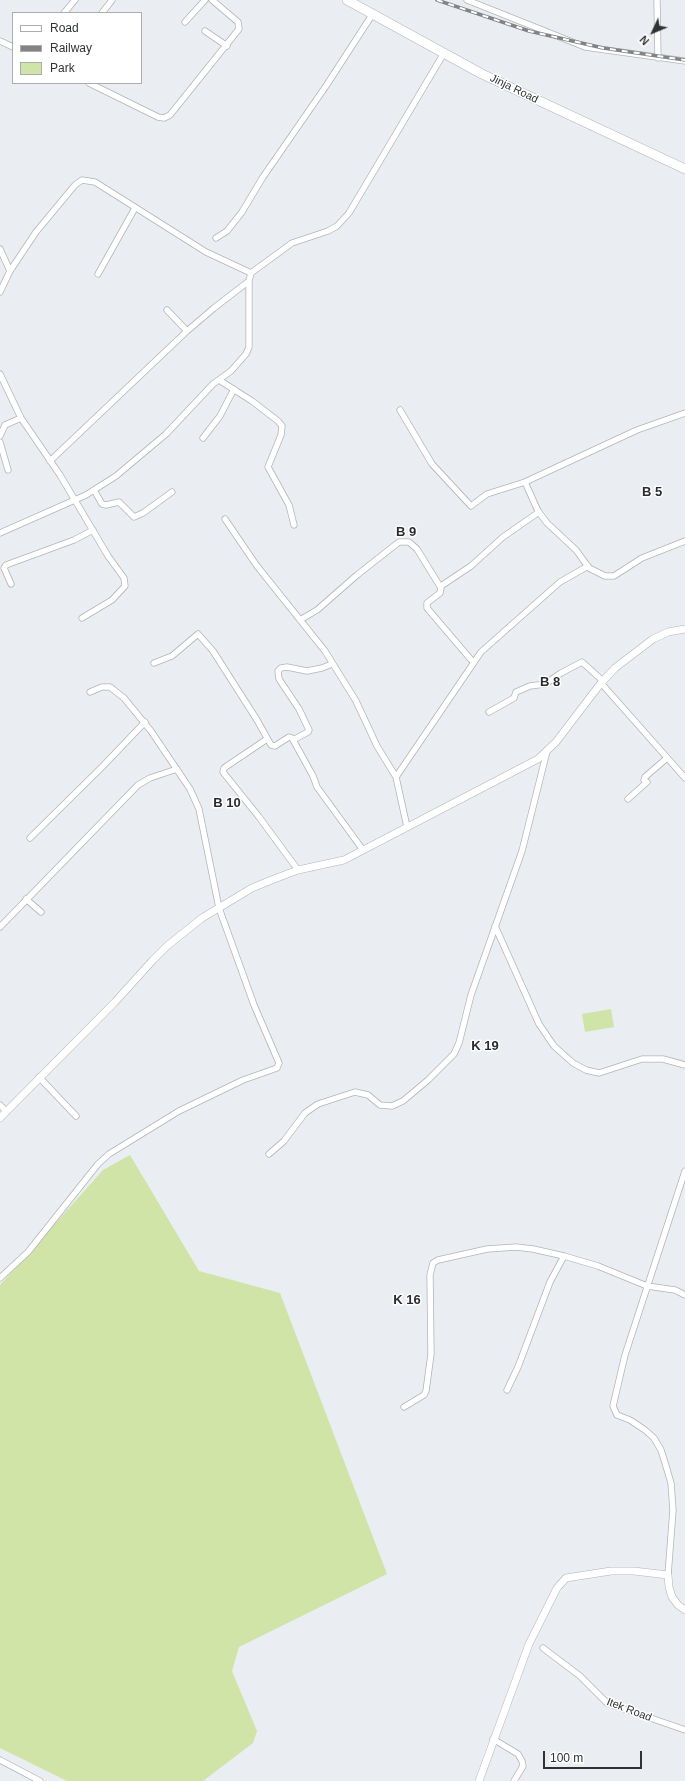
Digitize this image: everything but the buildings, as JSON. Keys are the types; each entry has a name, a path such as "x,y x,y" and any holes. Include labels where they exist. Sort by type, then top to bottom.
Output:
{"highway":[{"name":"Jinja Road","path":"347,0 444,54 581,121 685,169"}],"street":[{"path":"65,12 75,0"},
{"path":"103,12 112,0"},
{"path":"185,22 205,0"},
{"path":"91,84 158,117 164,118 175,110 239,29 238,22 212,0"},
{"path":"467,0 585,47 658,58 685,60"},
{"path":"657,0 658,58"},
{"path":"216,238 227,231 242,212 263,177 326,86 372,15"},
{"path":"205,31 227,46"},
{"path":"0,41 12,47"},
{"path":"0,533 75,500 94,490 127,467 166,434 218,380 240,361 249,347 249,281 251,273 292,242 328,231 337,226 349,213 444,54"},
{"path":"0,292 10,271 36,232 78,182 82,180 95,182 206,252 251,273"},
{"path":"98,274 135,208"},
{"path":"0,249 10,271"},
{"path":"50,461 187,331 249,281"},
{"path":"167,310 187,331"},
{"path":"0,374 21,418 75,500 126,583 123,589 112,600 82,618"},
{"path":"218,380 271,415 282,426 281,435 268,466 289,505 294,525"},
{"path":"203,438 220,416 234,390"},
{"path":"400,410 432,464 469,505 472,506 487,494 525,482 637,430 685,413"},
{"path":"0,436 6,425 21,418"},
{"path":"0,442 8,470"},
{"path":"525,482 539,512 576,550 588,566 604,576 614,576 642,558 685,541"},
{"path":"94,490 102,504 106,505 119,502 134,517 143,514 172,492"},
{"path":"441,586 471,566 509,532 539,512"},
{"path":"226,519 251,558 325,651 360,707 377,746 396,777 407,827"},
{"path":"11,584 5,570 6,565 74,540 93,530"},
{"path":"300,620 317,610 357,575 403,541 412,543 441,586 441,592 428,602 426,606 460,649 473,662"},
{"path":"396,777 481,652 564,579 588,566"},
{"path":"0,1118 115,1002 167,946 202,918 252,888 298,870 344,860 517,771 547,751 569,727 602,682 631,654 653,639 668,632 685,628"},
{"path":"154,663 172,656 198,634 213,651 257,720 267,739 273,746 289,737 293,740 313,776 317,787 363,850"},
{"path":"489,712 514,698 516,692 530,686 545,684 561,673 582,662 602,682 685,778"},
{"path":"293,740 309,730 299,709 279,679 278,671 281,668 287,667 307,671 332,664"},
{"path":"0,1278 28,1252 94,1169 109,1154 179,1111 210,1095 278,1066 279,1061 254,1005 219,908 199,809 190,789 145,722 112,687 102,687 90,692"},
{"path":"30,838 145,722"},
{"path":"267,739 224,768 222,772 259,817 298,870"},
{"path":"269,1154 284,1141 306,1113 318,1104 355,1092 368,1095 380,1105 392,1106 403,1101 444,1066 454,1054 459,1044 471,995 522,851 531,809 547,751"},
{"path":"628,798 647,782 644,780 645,777 667,758"},
{"path":"0,927 138,785 150,778 176,769"},
{"path":"26,899 41,912"},
{"path":"495,926 539,1024 554,1046 573,1063 586,1070 599,1072 642,1059 663,1059 685,1065"},
{"path":"40,1077 76,1116"},
{"path":"0,1105 6,1111"},
{"path":"685,1171 646,1286 625,1355 613,1406 614,1412 617,1415 630,1420 654,1438 664,1461 671,1482 673,1510 668,1575 669,1587 672,1597 678,1605 685,1610"},
{"path":"404,1407 424,1395 428,1384 431,1347 430,1275 435,1261 472,1251 516,1247 564,1256 598,1266 646,1286 675,1290 685,1295"},
{"path":"507,1390 518,1367 550,1282 564,1256"},
{"path":"479,1781 493,1739 529,1644 561,1583 573,1576 611,1571 668,1575"},
{"name":"Itek Road","path":"543,1648 580,1676 607,1703 685,1730"},
{"path":"493,1739 518,1754 522,1761 523,1766 514,1781"},
{"path":"0,1760 40,1781"}],"green space":[{"path":"611,1009 614,1027 585,1032 582,1014"},
{"path":"130,1155 199,1271 280,1293 387,1574 239,1647 232,1671 257,1731 253,1743 203,1781 67,1781 0,1748 0,1285 103,1170"}],"railway":[{"path":"437,0 529,31 603,48 685,60"}],"district":[{"name":"B 5","path":"652,492"},
{"name":"B 9","path":"406,532"},
{"name":"B 8","path":"550,682"},
{"name":"B 10","path":"227,803"},
{"name":"K 19","path":"485,1046"},
{"name":"K 16","path":"407,1300"}]}
